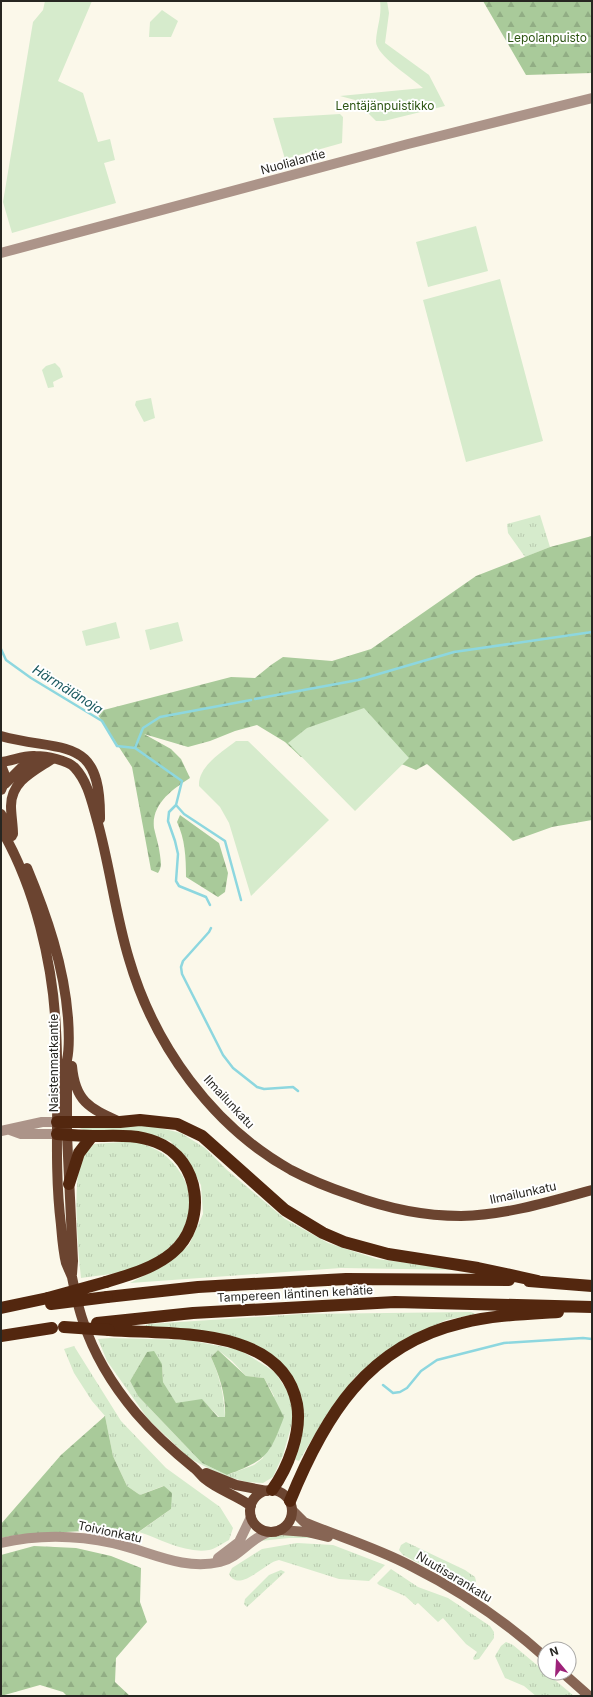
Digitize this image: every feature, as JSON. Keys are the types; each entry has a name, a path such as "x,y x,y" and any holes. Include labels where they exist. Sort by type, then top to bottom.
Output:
{"highway":[{"path":"62,1122 120,1122 140,1120 161,1121 177,1124 190,1130 213,1145 285,1210 323,1233 344,1242 388,1254 478,1268 538,1281"},
{"path":"48,1302 154,1265 174,1252 187,1236 196,1206 196,1195 190,1175 180,1159 158,1142 132,1136 62,1135"},
{"path":"69,1184 79,1153 92,1136"},
{"name":"Tampereen läntinen kehätie","path":"1,1308 198,1286 346,1279 538,1281 592,1286"},
{"name":"Tampereen läntinen kehätie","path":"1,1336 58,1327 193,1313 395,1302 592,1308"},
{"path":"291,1506 305,1464 336,1410 372,1368 398,1348 428,1334 474,1320 592,1308"},
{"path":"58,1327 209,1337 247,1347 276,1365 290,1381 299,1416 293,1446 278,1482 269,1490"}],"main road":[{"path":"1,736 27,742 62,747 76,752 85,759 94,772 99,787 100,831"},
{"name":"Ilmailunkatu","path":"1,762 32,756 52,759 69,763 80,775 87,789 100,831 128,957 137,984 155,1025 182,1068 207,1101 230,1125 264,1153 305,1177 366,1201 401,1210 442,1215 493,1214 592,1190"},
{"path":"3,787 17,771 26,765 52,759"},
{"path":"13,838 11,805 15,791 27,774 52,759"},
{"path":"1,765 5,772 3,787"},
{"name":"Naistenmatkantie","path":"1,814 40,899 58,957 66,998 69,1049 62,1122"},
{"name":"Naistenmatkantie","path":"1,829 16,858 29,892 46,960 56,1030 62,1122 59,1210 66,1262 85,1329 110,1377 133,1409 159,1439 196,1470 204,1479 237,1496 251,1506"},
{"path":"69,1049 74,1078 80,1096 93,1109 120,1122"},
{"name":"Naistenmatkantie","path":"62,1135 69,1184 73,1261 71,1276"},
{"name":"Naistenmatkantie","path":"196,1470 236,1485 269,1490"},
{"path":"269,1490 281,1493 291,1506 289,1522 280,1530 269,1532 258,1527 251,1517 251,1506 257,1496 269,1490"},
{"name":"Nuutisarankatu","path":"291,1506 304,1522 410,1565 451,1588 511,1628 537,1650"},
{"name":"Nuutisarankatu","path":"280,1530 307,1532 331,1538 340,1536"},
{"path":"572,1681 589,1696"}],"street":[{"name":"Nuolialantie","path":"1,253 422,140 592,98"},
{"path":"5,1131 42,1122 62,1122"},
{"path":"5,1131 21,1134 62,1135"},
{"path":"212,1563 236,1546 244,1534 251,1517"},
{"name":"Toivionkatu","path":"1,1543 38,1536 59,1536 114,1544 190,1565 220,1562 234,1557 254,1539 269,1532"}],"green space":[{"path":"45,1 92,1 58,81 83,93 98,142 110,139 115,160 104,163 116,203 12,233 3,202 33,22 43,10"},
{"name":"Lentäjänpuistikko","path":"380,1 387,1 389,13 385,43 429,75 445,106 384,121 376,121 355,100 340,96 423,88 395,66 381,53 377,47 376,41"},
{"name":"Lepolanpuisto","path":"483,1 592,1 592,73 526,75"},
{"path":"162,10 178,21 171,37 149,37 150,22"},
{"path":"340,114 343,117 342,143 285,159 273,118"},
{"path":"476,226 488,271 428,287 416,242"},
{"path":"500,279 543,441 466,462 423,300"},
{"path":"55,363 60,368 63,377 53,382 54,387 48,388 42,370 46,366"},
{"path":"151,398 155,418 144,422 135,405 136,401"},
{"path":"540,515 550,547 525,557 508,533 507,524"},
{"path":"592,536 592,820 552,827 513,841 427,764 416,770 392,760 301,757 285,742 257,725 188,747 144,734 171,749 181,759 190,778 164,798 156,812 154,828 161,865 158,873 151,870 132,767 96,712 231,677 255,678 283,657 332,661 371,649 476,576 550,547"},
{"path":"116,622 120,638 86,646 82,631"},
{"path":"178,622 183,641 150,650 145,630"},
{"path":"364,708 409,758 355,811 288,743 307,728"},
{"path":"236,741 248,741 329,820 251,896 229,823 220,807 199,786 202,772 212,760"},
{"path":"180,815 219,843 228,873 225,892 218,897 186,877 186,862 182,835 177,822"},
{"path":"148,1125 181,1133 205,1148 227,1170 285,1219 328,1243 377,1259 463,1270 341,1268 130,1283 161,1267 189,1245 203,1214 201,1185 189,1163 170,1141 135,1131 86,1131 75,1126"},
{"path":"137,1141 157,1150 167,1157 178,1169 185,1182 189,1195 190,1208 187,1221 181,1233 172,1245 152,1261 122,1272 81,1278 77,1234 76,1199 79,1169 82,1157 94,1144"},
{"path":"471,1312 476,1314 446,1320 400,1342 356,1376 327,1414 299,1461 293,1459 304,1412 289,1374 273,1357 140,1327 149,1324 302,1314"},
{"path":"98,1339 188,1340 240,1350 275,1372 291,1397 293,1420 283,1455 273,1477 263,1483 247,1482 221,1475 189,1458 148,1419 107,1361","holes":["218,1350 232,1361 246,1376 264,1378 274,1396 263,1458 254,1465 227,1475 202,1463 138,1396 130,1381 147,1352 162,1364 163,1382 176,1404 202,1400 219,1417 225,1417 221,1386 211,1357"]},
{"path":"74,1346 121,1421 166,1468 220,1507 233,1528 229,1540 209,1550 200,1551 183,1548 139,1532 171,1509 163,1486 140,1495 127,1486 113,1456 105,1416 92,1401 74,1373 64,1349"},
{"path":"218,1350 246,1376 264,1378 284,1417 270,1449 258,1461 227,1475 202,1463 138,1396 130,1381 147,1352 154,1351 162,1364 163,1382 176,1403 202,1399 218,1417 225,1417 222,1387 211,1357"},
{"path":"105,1416 113,1456 127,1486 140,1495 164,1486 172,1493 171,1509 137,1533 83,1531 17,1535 1,1538 1,1524 61,1455"},
{"path":"291,1534 320,1538 289,1538 260,1541 266,1537"},
{"path":"406,1542 465,1570 475,1577 476,1581 471,1588 464,1587 403,1555 399,1550 401,1545"},
{"path":"297,1543 333,1545 385,1565 369,1581 339,1579 279,1560 273,1562 246,1579 239,1581 234,1579 229,1574 232,1568 262,1549"},
{"path":"34,1546 76,1548 111,1556 141,1568 140,1602 147,1622 116,1658 115,1682 130,1696 67,1696 63,1692 40,1685 1,1696 1,1555"},
{"path":"391,1569 418,1587 448,1598 490,1626 494,1632 494,1638 479,1659 474,1660 473,1658 477,1652 466,1644 443,1618 438,1622 418,1603 415,1605 405,1596 377,1583"},
{"path":"281,1570 285,1572 247,1607 244,1604 245,1599 269,1575"},
{"path":"506,1642 513,1645 537,1665 537,1681 556,1681 574,1696 536,1696 524,1686 505,1678 495,1656 501,1646"}],"waterway":[{"path":"255,699 358,680 454,652 592,632"},
{"name":"Härmälänoja","path":"1,649 6,660 31,678 102,721 117,746 135,748 182,781 176,805 184,814 225,841 241,900"},
{"path":"135,748 143,728 160,717 251,700"},
{"path":"176,805 169,812 168,821 178,854 176,881 179,886 206,897 210,905"},
{"path":"211,928 183,961 181,967 182,974 223,1055 233,1068 257,1087 264,1089 293,1087 298,1091"},
{"path":"383,1385 393,1393 400,1392 407,1388 421,1371 437,1360 504,1343 583,1338 592,1339"}]}
